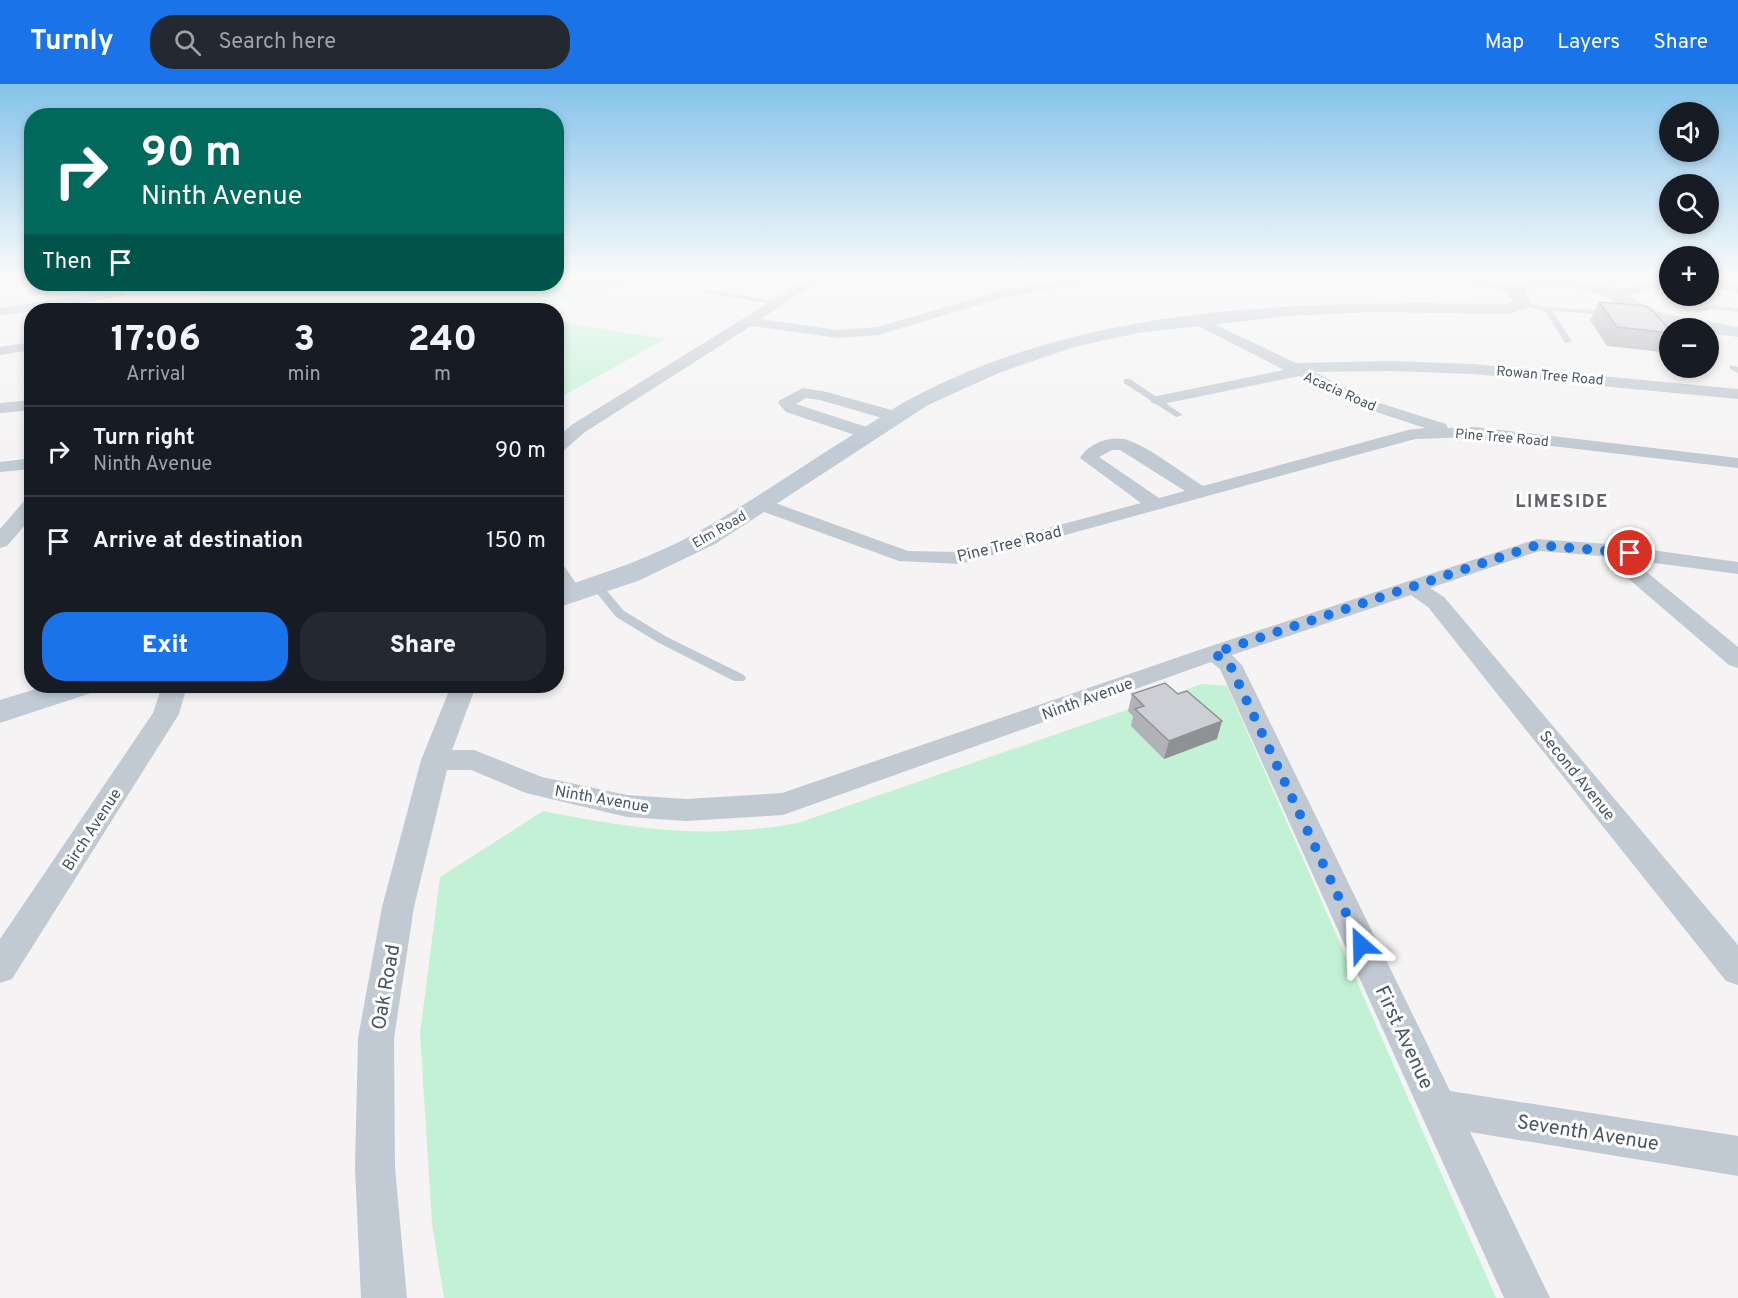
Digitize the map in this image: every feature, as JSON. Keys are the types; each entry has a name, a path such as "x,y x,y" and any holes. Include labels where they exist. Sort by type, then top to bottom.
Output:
{"street":[{"path":"564,441 579,428 728,333"},
{"path":"828,333 856,333"},
{"name":"Elm Road","path":"565,597 628,575 706,538 921,401 994,368 1069,342 1115,333"},
{"name":"Acacia Road","path":"1222,333 1364,403 1455,432"},
{"path":"0,351 24,347"},
{"name":"Rowan Tree Road","path":"1158,400 1294,370 1391,366 1473,369 1738,394"},
{"path":"870,434 792,409 786,403 803,393 821,395 896,417"},
{"path":"0,408 24,406"},
{"name":"Pine Tree Road","path":"760,504 906,557 960,558 1414,434 1486,433 1738,463"},
{"path":"1156,504 1089,458 1093,451 1110,445 1124,446 1200,492"},
{"path":"0,467 24,464"},
{"path":"0,543 24,514"},
{"name":"Ninth Avenue","path":"435,760 474,760 536,786 627,806 686,810 783,804 1214,653 1537,545 1608,550 1738,568"},
{"path":"1608,550 1738,660"},
{"name":"Second Avenue","path":"1413,586 1436,602 1738,970"},
{"name":"First Avenue","path":"1214,653 1230,665 1527,1298"},
{"path":"0,712 58,693"},
{"name":"Birch Avenue","path":"0,968 166,714 172,693"},
{"name":"Oak Road","path":"384,1298 375,1168 376,1038 398,907 435,760 460,693"},
{"name":"Seventh Avenue","path":"1438,1108 1738,1156"}],"lane":[{"path":"1563,333 1568,341"},
{"path":"1127,381 1179,416"},
{"path":"597,586 620,614 663,640 739,678"}],"green space":[{"path":"564,333 627,333 665,339 564,395"},
{"path":"1202,684 1227,686 1496,1298 444,1298 432,1223 420,1034 440,877 543,811 608,823 670,830 731,831 798,823"}],"building":[{"path":"1165,683 1178,694 1187,691 1222,721 1169,741 1135,709 1144,706 1132,694"}],"district":[{"name":"LIMESIDE","path":"1562,501"}],"route":[{"path":"1361,945 1230,665 1214,653 1537,545 1630,553"}]}
